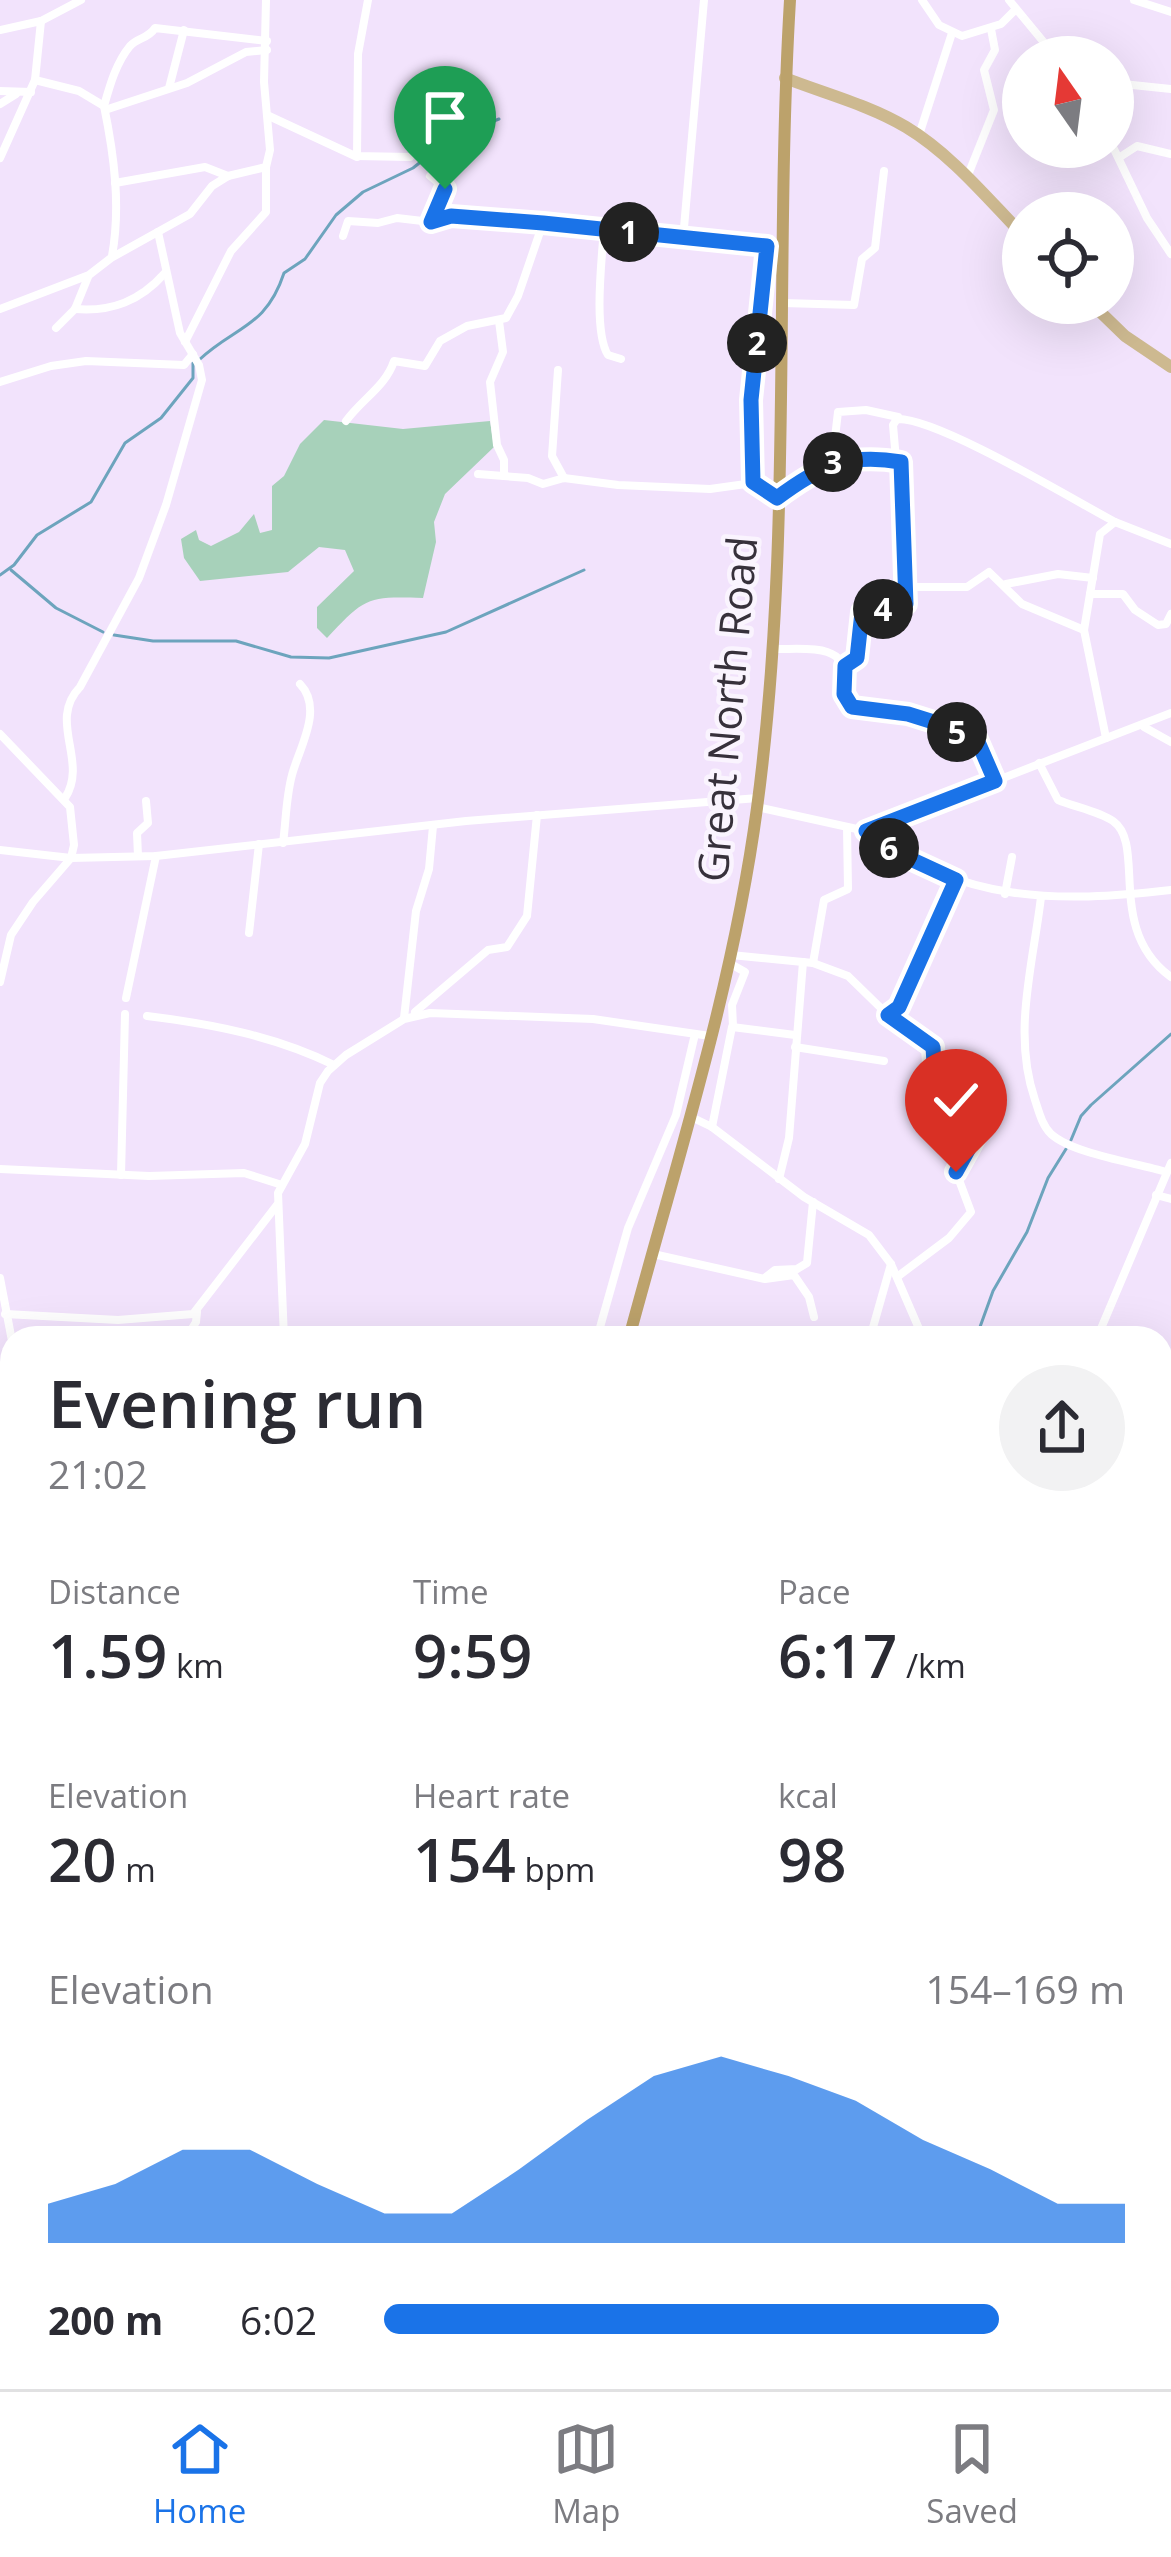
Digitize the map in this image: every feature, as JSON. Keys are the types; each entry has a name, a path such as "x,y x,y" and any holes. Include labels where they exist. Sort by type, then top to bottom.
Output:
{"highway":[{"name":"Great North Road","path":"631,1326 710,1036 726,1003 758,802 771,649 790,0"}],"main road":[{"path":"785,78 855,103 919,135 1002,213"},
{"path":"1112,324 1171,367"}],"street":[{"path":"184,343 230,251 266,212 270,150 263,79 266,0"},
{"path":"357,157 358,54 368,0"},
{"path":"683,239 704,0"},
{"path":"922,0 939,25 962,36 991,29 1016,9"},
{"path":"1009,0 1038,36"},
{"path":"1134,0 1171,12"},
{"path":"0,30 41,21 73,1"},
{"path":"0,158 35,80 41,21"},
{"path":"111,258 117,224 104,108 117,67 133,42 160,27 267,46"},
{"path":"967,177 994,110 984,70 995,47 991,29"},
{"path":"168,89 184,30"},
{"path":"919,135 952,33"},
{"path":"104,108 168,89 267,46"},
{"path":"35,80 79,91 104,108"},
{"path":"1134,85 1171,89"},
{"path":"0,91 31,92"},
{"path":"0,104 17,93"},
{"path":"268,115 357,157 410,157"},
{"path":"1134,148 1171,154"},
{"path":"115,183 205,167 228,176"},
{"path":"0,309 89,275 190,214 212,186 228,176 266,167"},
{"path":"1125,168 1147,218 1171,254"},
{"path":"782,303 854,305 862,259 875,248 884,171"},
{"path":"430,176 445,188 431,222"},
{"path":"344,236 348,221 431,222 451,216 783,248"},
{"path":"504,476 490,386 503,352 500,321 518,296 543,223"},
{"path":"604,228 599,301 602,344 608,355 620,359"},
{"path":"65,798 74,771 65,719 69,700 139,578 166,506 202,380 184,343 158,232"},
{"path":"753,482 751,400 767,246"},
{"path":"75,309 102,309 139,297 166,272"},
{"path":"56,328 75,309 89,275"},
{"path":"346,421 363,399 388,380 394,361 425,366 434,346 443,339 467,326 500,321"},
{"path":"0,382 86,361 184,365 193,354"},
{"path":"558,370 552,457 564,478"},
{"path":"832,463 838,412 866,410 901,418 944,432 1115,522 1171,544"},
{"path":"896,460 893,425 901,418"},
{"path":"478,474 543,484 564,478 710,489 753,482 777,498 832,463 901,461 907,586 903,608 862,612 857,658 845,666"},
{"path":"1106,739 1084,630 1100,534 1115,522"},
{"path":"907,586 967,587 986,572 1022,604 1084,630"},
{"path":"1004,584 1052,574 1093,578"},
{"path":"1090,594 1123,594 1135,610 1158,626 1166,624 1171,614"},
{"path":"771,649 831,652 841,657 848,704 908,714 975,735 995,781"},
{"path":"283,843 292,772 305,742 309,694 301,684"},
{"path":"866,831 1171,713"},
{"path":"1142,726 1171,742"},
{"path":"0,982 11,935 71,858 71,813 65,798 3,737"},
{"path":"0,753 3,737"},
{"path":"1039,763 1058,800 1112,820 1122,832 1130,856 1128,895 1138,940 1150,960 1171,977"},
{"path":"138,856 137,833 148,823 146,801"},
{"path":"0,850 71,858 156,856 537,815 758,802 866,831 891,850 956,880 1005,894 1128,895 1171,890"},
{"path":"283,1326 277,1205 281,1185 304,1148 314,1100 334,1065 406,1018 488,950 507,947 526,918 537,815"},
{"path":"406,1018 416,910 429,869 433,826"},
{"path":"779,1179 788,1144 796,1035 808,962 824,899 848,890 847,827"},
{"path":"249,933 259,844"},
{"path":"126,998 156,856"},
{"path":"1005,894 1012,857"},
{"path":"888,1015 899,1007 956,880"},
{"path":"1041,897 1022,1037 1041,1118 1051,1134 1068,1144 1168,1167 1101,1326"},
{"path":"730,959 808,962 858,982 888,1015 933,1047 937,1111 985,1123 956,1169 971,1212 949,1238 897,1276"},
{"path":"712,1127 733,1026 726,1003"},
{"path":"406,1018 472,1013 593,1019 710,1036"},
{"path":"122,1175 124,1014"},
{"path":"147,1016 281,1041 334,1065"},
{"path":"733,1026 796,1035"},
{"path":"600,1326 628,1228 676,1115 695,1034"},
{"path":"795,1047 884,1061"},
{"path":"700,1074 722,1078"},
{"path":"689,1116 869,1235 891,1264 918,1326"},
{"path":"0,1169 122,1175 244,1173 281,1185"},
{"path":"1156,1195 1171,1199"},
{"path":"766,1279 775,1270 797,1269 807,1263 813,1202"},
{"path":"194,1326 197,1312 277,1205"},
{"path":"652,1254 766,1279 798,1277 814,1317"},
{"path":"873,1326 891,1264"},
{"path":"0,1278 8,1326"},
{"path":"5,1314 118,1321 197,1312"}],"green space":[{"path":"324,420 403,429 490,421 494,447 445,494 434,522 436,542 423,598 369,602 327,638 317,628 317,607 354,571 345,550 319,547 288,572 200,581 184,558 181,539 196,530 199,540 211,546 239,532 254,514 260,533 272,530 272,486 284,476 300,444"}],"waterway":[{"path":"199,360 259,316 284,273 305,259 336,215 363,192 413,168 452,137 499,119"},
{"path":"0,575 37,535 91,502 125,443 161,418 193,378 193,363"},
{"path":"11,570 56,608 103,632"},
{"path":"114,635 153,641 236,641 291,657 329,658 446,632 584,570"},
{"path":"1071,1140 1091,1105 1171,1034"},
{"path":"980,1326 993,1291 1066,1149"}],"route":[{"path":"445,189 431,222 451,216 767,246 751,400 753,482 777,498 838,460 901,462 906,604 862,612 860,647 857,658 845,666 844,694 852,707 908,714 975,735 995,781 866,831 891,850 956,880 899,1007 888,1015 933,1047 937,1111 984,1121 956,1172"}]}
